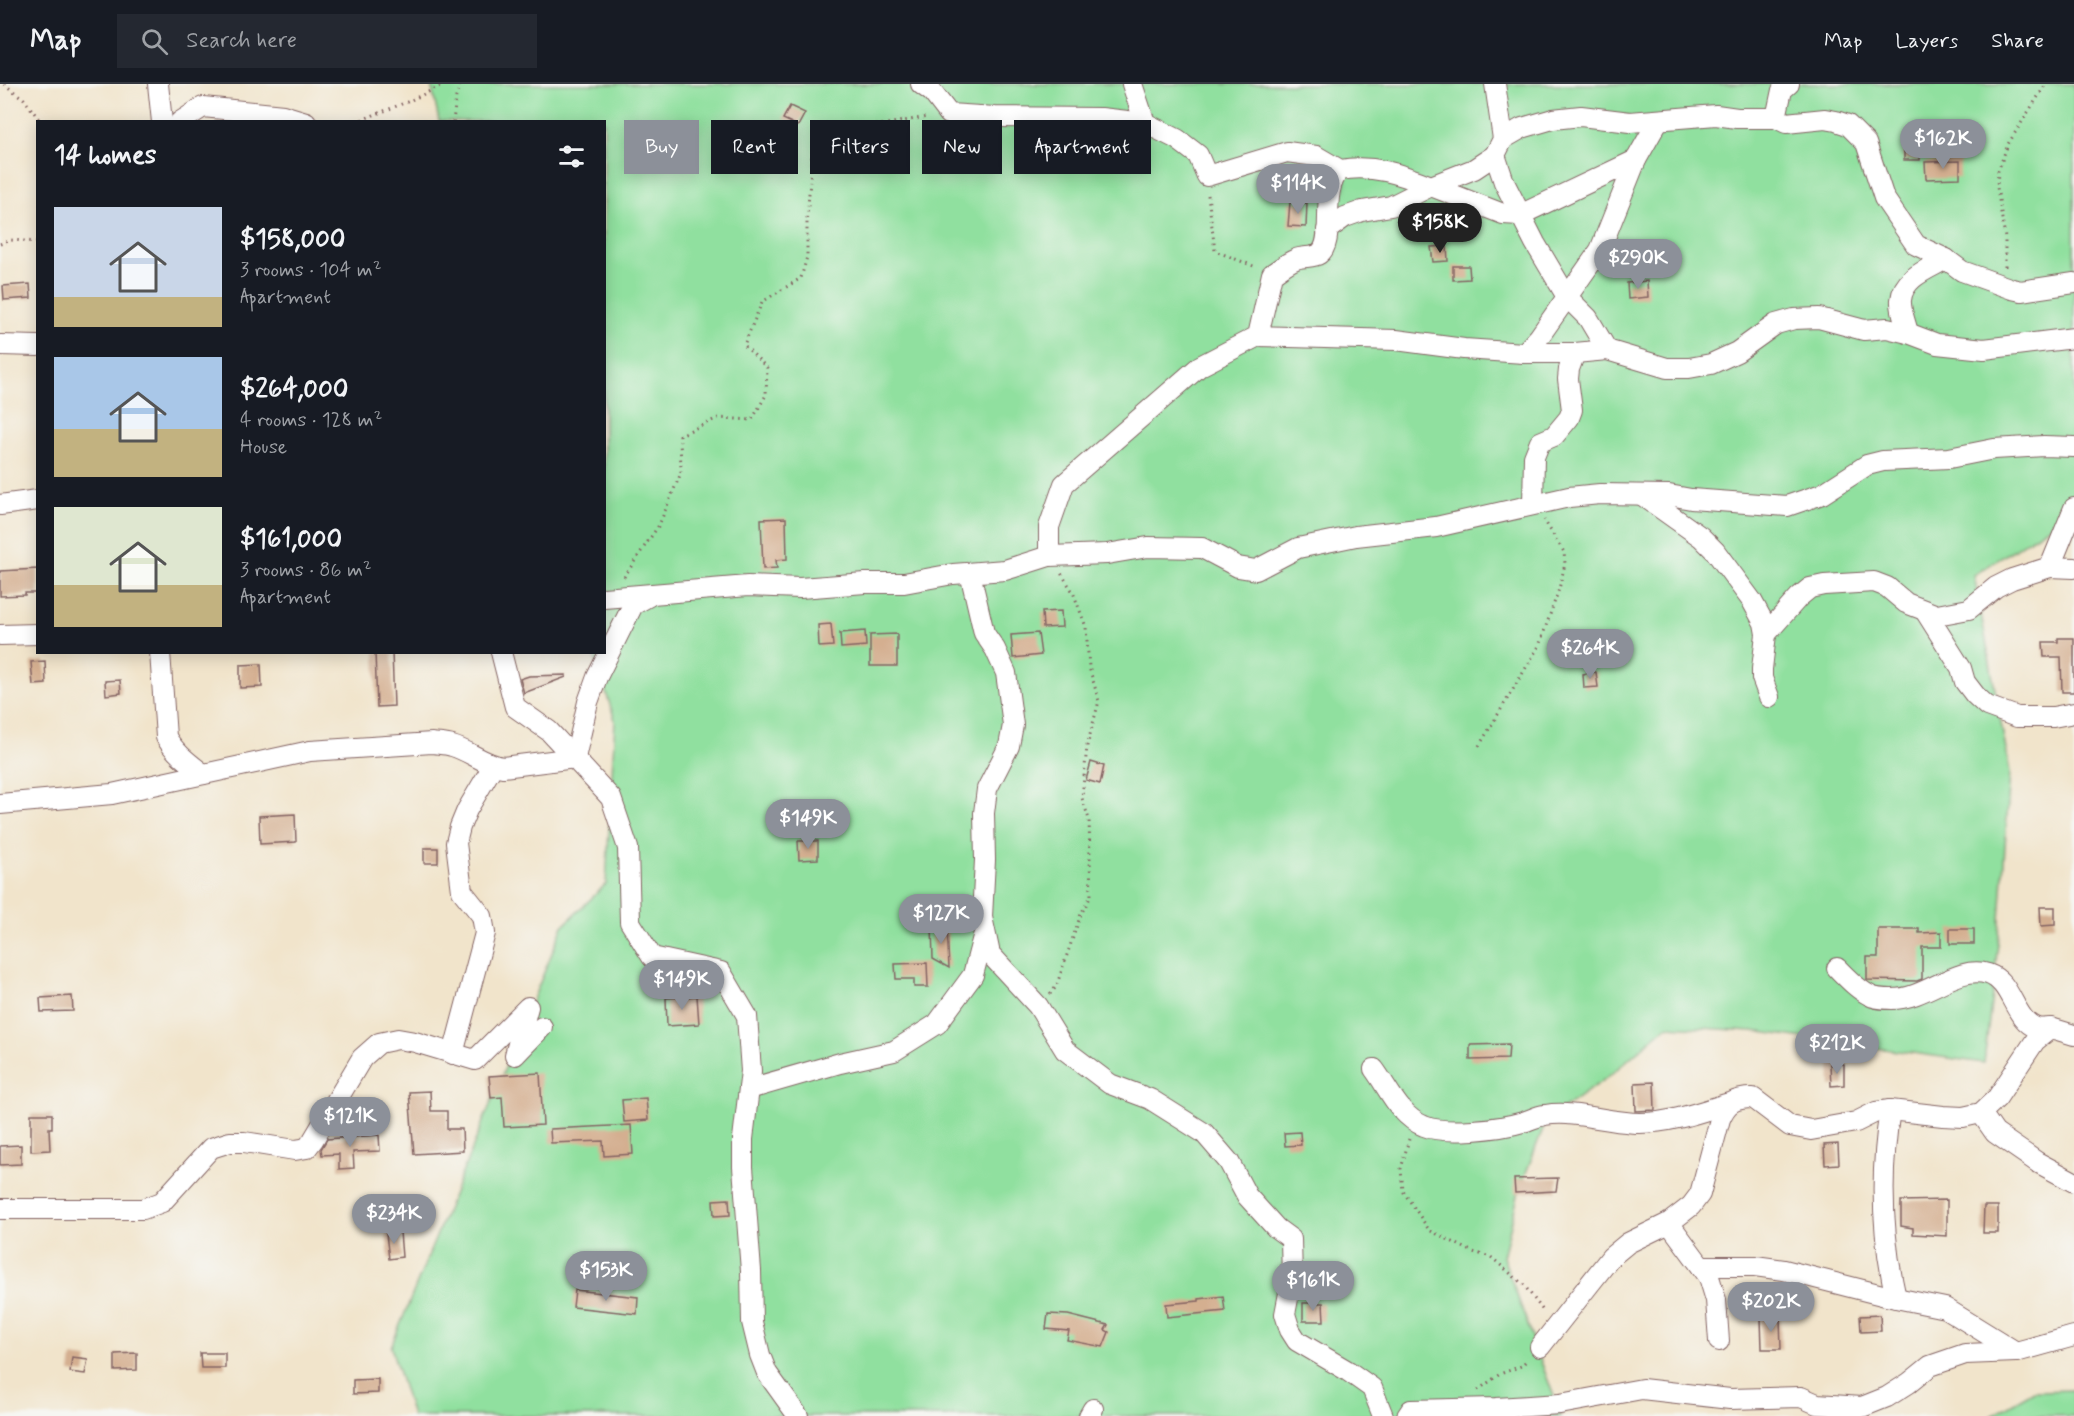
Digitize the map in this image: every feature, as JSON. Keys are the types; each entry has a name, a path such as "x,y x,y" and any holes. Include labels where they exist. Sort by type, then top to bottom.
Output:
{"street":[{"path":"158,84 162,120"},
{"path":"921,84 932,92 949,114 995,117 1101,117 1122,120"},
{"path":"1132,84 1143,120"},
{"path":"1495,84 1504,182 1520,215 1567,297 1588,318 1607,350"},
{"path":"1776,118 1782,90 1789,84"},
{"path":"183,120 203,107 283,115 299,120"},
{"path":"1327,230 1345,217 1362,211 1391,206 1431,186 1474,169 1522,128 1553,119 1581,116 1630,122 1716,115 1737,118 1776,118 1786,123 1825,119 1848,125 1866,143 1884,198 1916,245 1946,259 1962,271 2012,289 2021,291 2074,283"},
{"path":"1524,353 1539,337 1600,250 1636,160 1658,121"},
{"path":"1151,126 1177,139 1198,155 1207,176 1287,152 1316,156 1340,170"},
{"path":"1258,336 1272,274 1295,259 1317,255 1325,245 1330,183 1333,176 1340,170 1353,167 1385,170 1503,214 1520,215 1636,160"},
{"path":"1908,333 1900,302 1904,288 1914,277 1946,259"},
{"path":"1049,556 1049,526 1064,484 1200,366 1258,336 1396,340 1464,349 1524,353 1575,353 1607,350 1667,368 1689,368 1711,364 1737,352 1776,324 1794,319 1819,318 1864,330 1887,328 1937,344 1984,349 2074,338"},
{"path":"0,345 36,346"},
{"path":"1533,504 1534,457 1540,442 1554,436 1569,418 1572,410 1568,379 1575,353"},
{"path":"606,598 748,586 800,588 865,583 904,583 1005,570 1049,556 1107,554 1148,547 1202,548 1238,567 1256,570 1298,548 1356,536 1436,526 1569,497 1600,494 1669,495 1691,499 1787,506 1822,494 1867,465 1883,461 1949,458 1994,449 2074,447"},
{"path":"1642,495 1693,531 1714,551 1752,601 1764,623 1766,634 1762,678 1769,697"},
{"path":"0,505 36,500"},
{"path":"2050,567 2074,508"},
{"path":"1766,634 1810,588 1874,582 1887,587 1906,603 1925,611 1937,615 1953,614 1969,609 1996,587 2012,579 2050,567 2074,568"},
{"path":"970,573 984,633 995,649 1006,673 1014,725 1009,746 987,789 984,813 985,860 982,917 990,954 1038,1006 1065,1050 1110,1084 1150,1099 1204,1133 1229,1162 1247,1196 1276,1228 1291,1239 1292,1278 1285,1314 1290,1330 1297,1341 1372,1388 1383,1416"},
{"path":"575,758 588,702 597,678 633,605 649,596"},
{"path":"1925,611 1961,668 1965,682 1987,706 2017,717 2053,717 2074,713"},
{"path":"0,635 36,634"},
{"path":"160,654 166,737 171,747 203,774"},
{"path":"502,654 515,707 549,731 611,798 628,848 630,922 652,957 721,972 747,1016 751,1071 743,1139 743,1167 751,1271 752,1322 767,1373 798,1416"},
{"path":"0,804 112,794 310,751 432,743 452,746 494,766 503,767 575,758"},
{"path":"453,1054 486,933 482,916 462,891 456,843 467,810 494,766"},
{"path":"749,1089 840,1063 894,1051 937,1024 973,975 985,931"},
{"path":"1837,968 1871,996 1886,999 1904,999 1922,993 1959,974 1972,972 1988,974 2005,987 2024,1018 2037,1028 2051,1028 2074,1035"},
{"path":"0,1209 143,1209 162,1202 211,1148 231,1142 244,1142 295,1150 307,1148 362,1058 379,1043 398,1039 415,1042 475,1060 528,1007 515,1055 542,1027"},
{"path":"1374,1069 1398,1106 1410,1119 1425,1127 1442,1130 1491,1129 1544,1115 1560,1114 1640,1123 1681,1117 1735,1100 1753,1098 1790,1126 1811,1130 1856,1122 1876,1112 1890,1110 1963,1117 1981,1113 1997,1098 2035,1041 2051,1028"},
{"path":"1540,1347 1611,1257 1628,1243 1669,1223 1691,1206 1700,1194 1720,1119 1729,1103"},
{"path":"1890,1110 1884,1146 1885,1224 1888,1263 1896,1298"},
{"path":"1981,1113 1995,1133 2037,1162 2074,1182"},
{"path":"1669,1223 1709,1277 1716,1300 1719,1341"},
{"path":"1701,1266 1755,1266 1784,1270 1946,1308 2016,1352"},
{"path":"1407,1416 1411,1410 1560,1404 1641,1389 1730,1399 1801,1397 1817,1404 1862,1407 1887,1397 1930,1366 1965,1354 2016,1352 2074,1336"},
{"path":"1801,1397 1808,1416"}],"path":[{"path":"4,84 24,99 40,120"},
{"path":"361,120 445,84"},
{"path":"453,120 460,84"},
{"path":"2012,289 2004,264 2005,238 1997,187 1998,171 2008,144 2046,84"},
{"path":"606,598 631,568 659,525 681,473 680,435 718,418 752,420 766,395 767,368 744,345 762,302 801,278 807,257 807,218 812,156 830,133 949,114"},
{"path":"1207,176 1215,251 1272,274"},
{"path":"0,244 11,240 36,242"},
{"path":"1479,746 1539,646 1563,572 1564,552 1533,504"},
{"path":"1038,1006 1056,987 1081,914 1091,896 1089,819 1082,798 1088,746 1099,701 1089,667 1086,627 1073,592 1049,556"},
{"path":"1410,1119 1410,1135 1403,1157 1401,1180 1403,1191 1429,1230 1473,1252 1491,1257 1506,1268 1524,1285 1556,1325"},
{"path":"1471,1396 1500,1374 1521,1366 1540,1347"}],"green space":[{"path":"431,84 2074,84 2074,511 1974,575 2010,772 1999,935 1984,1063 1753,1031 1667,1026 1609,1076 1546,1121 1519,1191 1503,1257 1561,1416 412,1416 391,1347 563,926 606,884 615,720 593,654 606,654 606,120 439,120"},
{"path":"2074,1390 2074,1416 1991,1416 2034,1391"}],"building":[{"path":"790,106 805,113 798,126 798,120 783,119"},
{"path":"1920,143 1920,160 1904,160 1904,144"},
{"path":"1960,161 1960,178 1926,179 1925,162"},
{"path":"1290,202 1307,203 1306,227 1288,226"},
{"path":"1447,246 1448,261 1433,262 1431,247"},
{"path":"1453,266 1469,266 1470,279 1453,280"},
{"path":"1647,281 1648,297 1628,299 1627,283"},
{"path":"30,284 31,298 4,300 3,286"},
{"path":"786,518 787,559 776,560 777,568 763,569 761,519"},
{"path":"36,569 36,593 0,596 0,571"},
{"path":"1061,611 1062,627 1043,628 1042,612"},
{"path":"831,624 833,646 819,647 818,625"},
{"path":"865,631 866,646 841,648 840,633"},
{"path":"1038,633 1041,655 1013,658 1011,635"},
{"path":"897,634 897,666 870,666 870,635"},
{"path":"2058,638 2074,638 2074,692 2062,692 2061,657 2044,657 2043,642 2058,642"},
{"path":"375,654 392,654 394,706 377,707"},
{"path":"45,661 46,684 33,685 31,662"},
{"path":"261,664 262,687 240,688 240,665"},
{"path":"1596,672 1598,687 1584,688 1583,674"},
{"path":"566,675 566,677 524,693 520,679 529,676"},
{"path":"120,680 121,693 106,695 105,681"},
{"path":"1091,762 1104,766 1100,784 1086,780"},
{"path":"295,814 296,842 260,844 259,816"},
{"path":"798,841 818,841 818,859 799,860"},
{"path":"424,848 438,848 438,863 424,863"},
{"path":"2040,907 2055,907 2055,925 2041,926"},
{"path":"932,926 947,926 949,968 933,959"},
{"path":"1878,929 1919,929 1919,933 1941,932 1941,947 1922,947 1922,979 1917,981 1867,980 1867,957 1878,957"},
{"path":"1950,929 1974,929 1974,944 1950,944"},
{"path":"927,963 928,987 914,987 914,979 896,979 895,964"},
{"path":"72,996 73,1011 41,1012 40,998"},
{"path":"697,996 699,1024 667,1026 666,998"},
{"path":"1509,1044 1508,1059 1470,1060 1470,1045"},
{"path":"1830,1064 1844,1064 1844,1085 1831,1086"},
{"path":"540,1073 543,1125 504,1127 502,1097 491,1098 489,1076"},
{"path":"1654,1082 1655,1110 1636,1111 1635,1083"},
{"path":"430,1091 431,1111 447,1111 447,1129 462,1129 463,1151 414,1154 409,1092"},
{"path":"646,1098 648,1120 624,1122 622,1100"},
{"path":"31,1114 52,1114 52,1128 49,1128 50,1150 31,1151"},
{"path":"631,1125 633,1154 604,1156 603,1141 551,1143 550,1129"},
{"path":"1300,1132 1301,1145 1285,1146 1284,1133"},
{"path":"379,1135 380,1151 353,1152 354,1168 339,1169 339,1154 322,1155 321,1149 327,1139"},
{"path":"1838,1144 1839,1164 1825,1165 1824,1145"},
{"path":"21,1145 21,1164 0,1165 0,1146"},
{"path":"1558,1178 1556,1191 1515,1193 1514,1179"},
{"path":"729,1199 730,1215 714,1216 713,1200"},
{"path":"1947,1200 1947,1236 1913,1234 1913,1228 1901,1226 1901,1201"},
{"path":"1984,1206 1998,1206 1998,1233 1983,1233"},
{"path":"400,1232 402,1257 389,1259 386,1234"},
{"path":"575,1290 638,1297 637,1314 573,1307"},
{"path":"1223,1296 1225,1311 1167,1317 1166,1304"},
{"path":"1303,1303 1323,1303 1324,1321 1303,1321"},
{"path":"1048,1314 1068,1315 1108,1325 1105,1330 1109,1332 1103,1347 1067,1340 1069,1331 1046,1329"},
{"path":"1880,1315 1881,1331 1861,1332 1860,1316"},
{"path":"1780,1317 1781,1349 1762,1349 1761,1318"},
{"path":"137,1353 137,1370 115,1371 115,1354"},
{"path":"200,1353 225,1353 225,1368 201,1368"},
{"path":"72,1357 88,1359 85,1374 70,1372"},
{"path":"378,1379 378,1393 353,1394 353,1380"}]}
